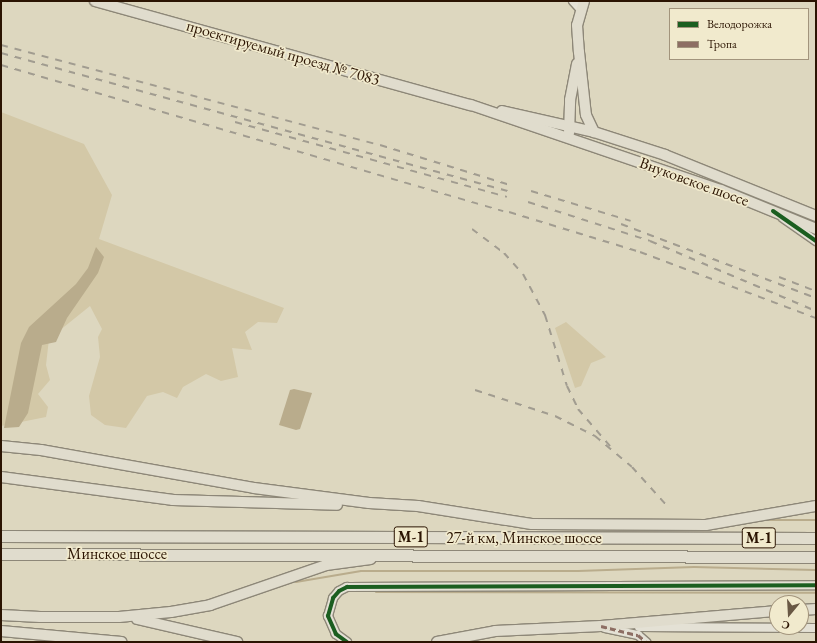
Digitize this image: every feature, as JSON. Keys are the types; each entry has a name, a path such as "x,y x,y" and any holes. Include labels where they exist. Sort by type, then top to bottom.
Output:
{"highway":[{"name":"Минское шоссе","path":"1,536 233,537"},
{"name":"27-й км, Минское шоссе","path":"233,537 816,538"},
{"name":"Минское шоссе","path":"1,554 234,555"},
{"name":"27-й км, Минское шоссе","path":"234,555 816,557"}],"main road":[{"name":"проектируемый проезд № 7083","path":"95,1 471,105 568,126"},
{"path":"583,5 577,25 579,52 586,115 594,132"},
{"path":"570,140 568,126 579,52"},
{"name":"проектируемый проезд № 7083","path":"471,105 570,140"},
{"path":"570,140 586,115"},
{"name":"Внуковское шоссе","path":"568,126 594,132 707,171 816,216"},
{"name":"Внуковское шоссе","path":"570,140 714,188 816,229"},
{"path":"1,446 41,450 254,488 369,503 433,508 532,524 648,526 706,525 816,506"},
{"path":"1,477 173,500 316,506 369,503"},
{"path":"433,508 522,530 590,538"},
{"path":"1,615 40,617 119,616 171,612 210,605 326,565 405,555"},
{"path":"438,642 495,631 601,626 769,612"},
{"path":"119,616 160,622 237,642"},
{"path":"1,631 29,638 122,642"}],"street":[{"path":"573,1 583,5"},
{"path":"773,211 816,241"},
{"path":"347,642 333,630 328,616 333,598 339,591 347,587 816,585"},
{"path":"601,626 816,628"},
{"path":"601,626 638,636 646,642"}],"shaded area":[{"path":"1,112 84,144 112,195 99,239 284,308 277,323 258,322 245,332 252,350 232,348 238,377 221,381 206,374 183,387 177,398 163,392 147,396 126,428 105,425 91,415 89,396 100,357 98,337 102,329 90,306 49,339 46,365 50,380 38,394 48,407 46,417 1,426"},
{"path":"96,247 104,257 98,273 67,318 56,342 42,345 28,413 19,427 4,428 21,343 29,327 76,284 88,268"},
{"path":"566,322 606,357 591,363 581,386 575,388 555,328"},
{"path":"294,389 312,393 300,429 296,430 279,425 290,390"}],"waterway":[{"path":"765,520 816,520"},
{"path":"296,582 361,571 578,571 694,567 816,570"},
{"path":"376,592 816,593"}],"railway":[{"path":"1,45 380,145 510,185"},
{"path":"1,53 508,191"},
{"path":"1,65 503,211"},
{"path":"235,122 507,197"},
{"path":"531,191 631,221"},
{"path":"528,202 650,241 816,311"},
{"path":"509,212 640,252 816,318"},
{"path":"621,224 816,298"},
{"path":"472,229 504,253 523,274 545,315 567,386 578,409 610,446"},
{"path":"779,277 816,291"},
{"path":"475,390 555,416 595,436 632,467 669,508"}],"marked path":[{"path":"601,626 638,635 646,642"}],"cycle path":[{"path":"773,211 816,241"},
{"path":"347,642 336,634 328,616 333,598 339,591 347,587 816,585"}]}
